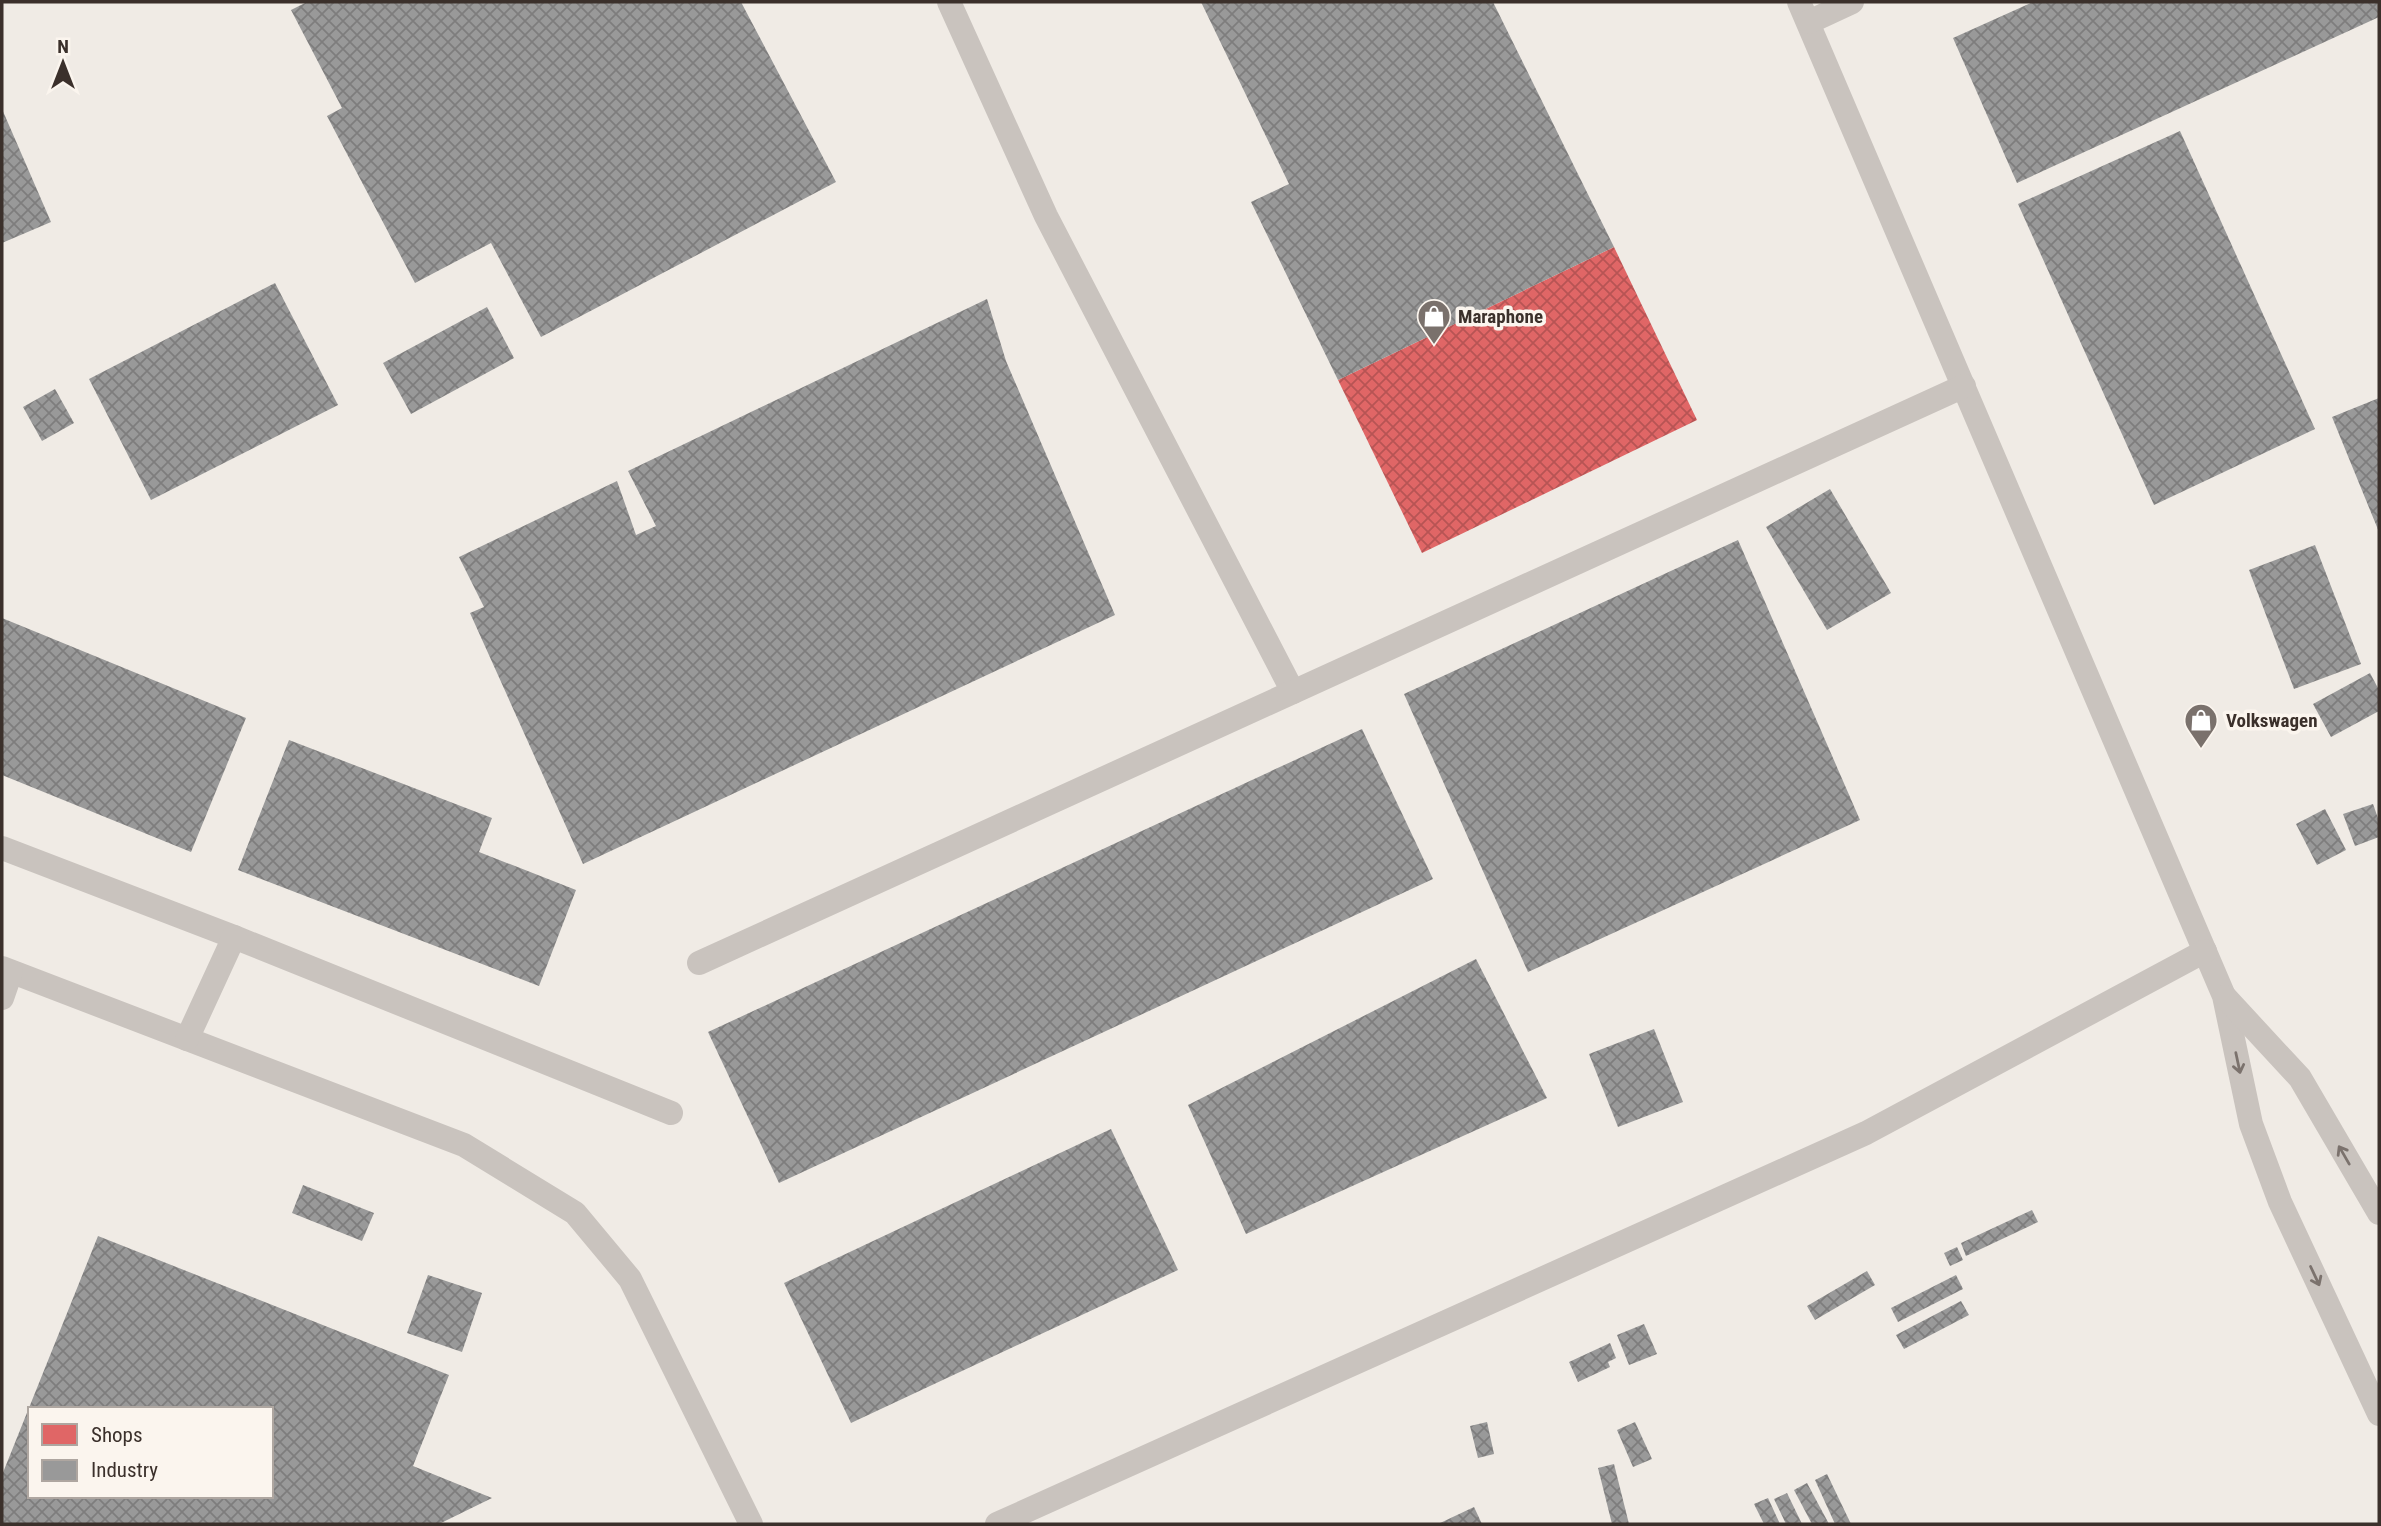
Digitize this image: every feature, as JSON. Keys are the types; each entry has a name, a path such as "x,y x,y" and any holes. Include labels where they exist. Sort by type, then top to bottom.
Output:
{"lane":[{"path":"949,2 1046,216 1293,692"},
{"path":"1852,2 1804,12 2224,996 2251,1124 2280,1202 2379,1414"},
{"path":"699,963 1964,386"},
{"path":"2,848 234,937 671,1113"},
{"path":"187,1039 234,937"},
{"path":"997,1524 1866,1133 2205,951"},
{"path":"2,998 6,970 464,1145 575,1213 630,1279 751,1524"},
{"path":"2224,996 2300,1078 2379,1213"}],"building: Shops":[{"path":"1614,247 1697,420 1422,553 1338,380"}],"building: Industry":[{"path":"307,2 741,2 836,182 541,337 491,243 415,283 327,116 342,108 291,10"},
{"path":"1201,2 1493,2 1614,247 1338,380 1251,202 1289,184"},
{"path":"2033,2 2379,2 2379,17 2017,183 1953,38"},
{"path":"2,109 51,222 2,243"},
{"path":"2180,131 2315,429 2154,505 2018,204"},
{"path":"275,283 338,405 151,500 89,379"},
{"path":"987,299 1006,361 1115,615 583,864 470,613 484,607 459,557 617,481 636,535 656,526 628,471"},
{"path":"487,307 514,358 411,414 383,363"},
{"path":"55,389 74,423 42,441 23,407"},
{"path":"2379,398 2379,532 2332,417"},
{"path":"1830,489 1891,593 1827,630 1766,527"},
{"path":"1738,540 1860,820 1528,972 1404,694"},
{"path":"2315,545 2361,664 2294,689 2249,570"},
{"path":"2,618 246,718 191,852 2,775"},
{"path":"2370,673 2379,690 2379,711 2331,737 2313,704"},
{"path":"1362,729 1433,879 779,1183 708,1032"},
{"path":"289,740 492,818 479,852 576,890 539,986 238,870"},
{"path":"2373,804 2379,821 2379,837 2355,846 2343,814"},
{"path":"2325,809 2346,850 2317,865 2296,824"},
{"path":"1476,959 1547,1098 1246,1234 1188,1105"},
{"path":"1654,1029 1683,1102 1618,1127 1589,1054"},
{"path":"1111,1129 1178,1270 851,1423 784,1283"},
{"path":"303,1185 374,1213 362,1241 292,1213"},
{"path":"2032,1210 2038,1222 1966,1256 1961,1243"},
{"path":"98,1236 449,1375 413,1466 492,1498 439,1524 2,1524 2,1475 28,1410 28,1498 273,1498 273,1407 29,1407"},
{"path":"1957,1247 1963,1260 1950,1266 1944,1253"},
{"path":"1867,1271 1875,1285 1815,1320 1807,1306"},
{"path":"428,1275 482,1293 462,1352 407,1333"},
{"path":"1956,1275 1963,1289 1898,1322 1891,1308"},
{"path":"1961,1301 1969,1315 1904,1349 1896,1335"},
{"path":"1644,1324 1657,1354 1629,1365 1617,1335"},
{"path":"1610,1343 1616,1358 1608,1362 1610,1367 1578,1382 1569,1362"},
{"path":"1487,1422 1494,1454 1478,1458 1470,1426"},
{"path":"1635,1422 1652,1459 1633,1467 1617,1430"},
{"path":"1614,1464 1629,1524 1612,1524 1598,1468"},
{"path":"1827,1474 1851,1524 1835,1524 1815,1480"},
{"path":"1807,1483 1829,1524 1812,1524 1794,1490"},
{"path":"1787,1493 1802,1524 1786,1524 1774,1499"},
{"path":"1768,1498 1780,1524 1764,1524 1754,1504"},
{"path":"1474,1507 1482,1524 1438,1524"}],"place":[{"name":"Maraphone","path":"1434,346"},
{"name":"Volkswagen","path":"2201,750"}]}
